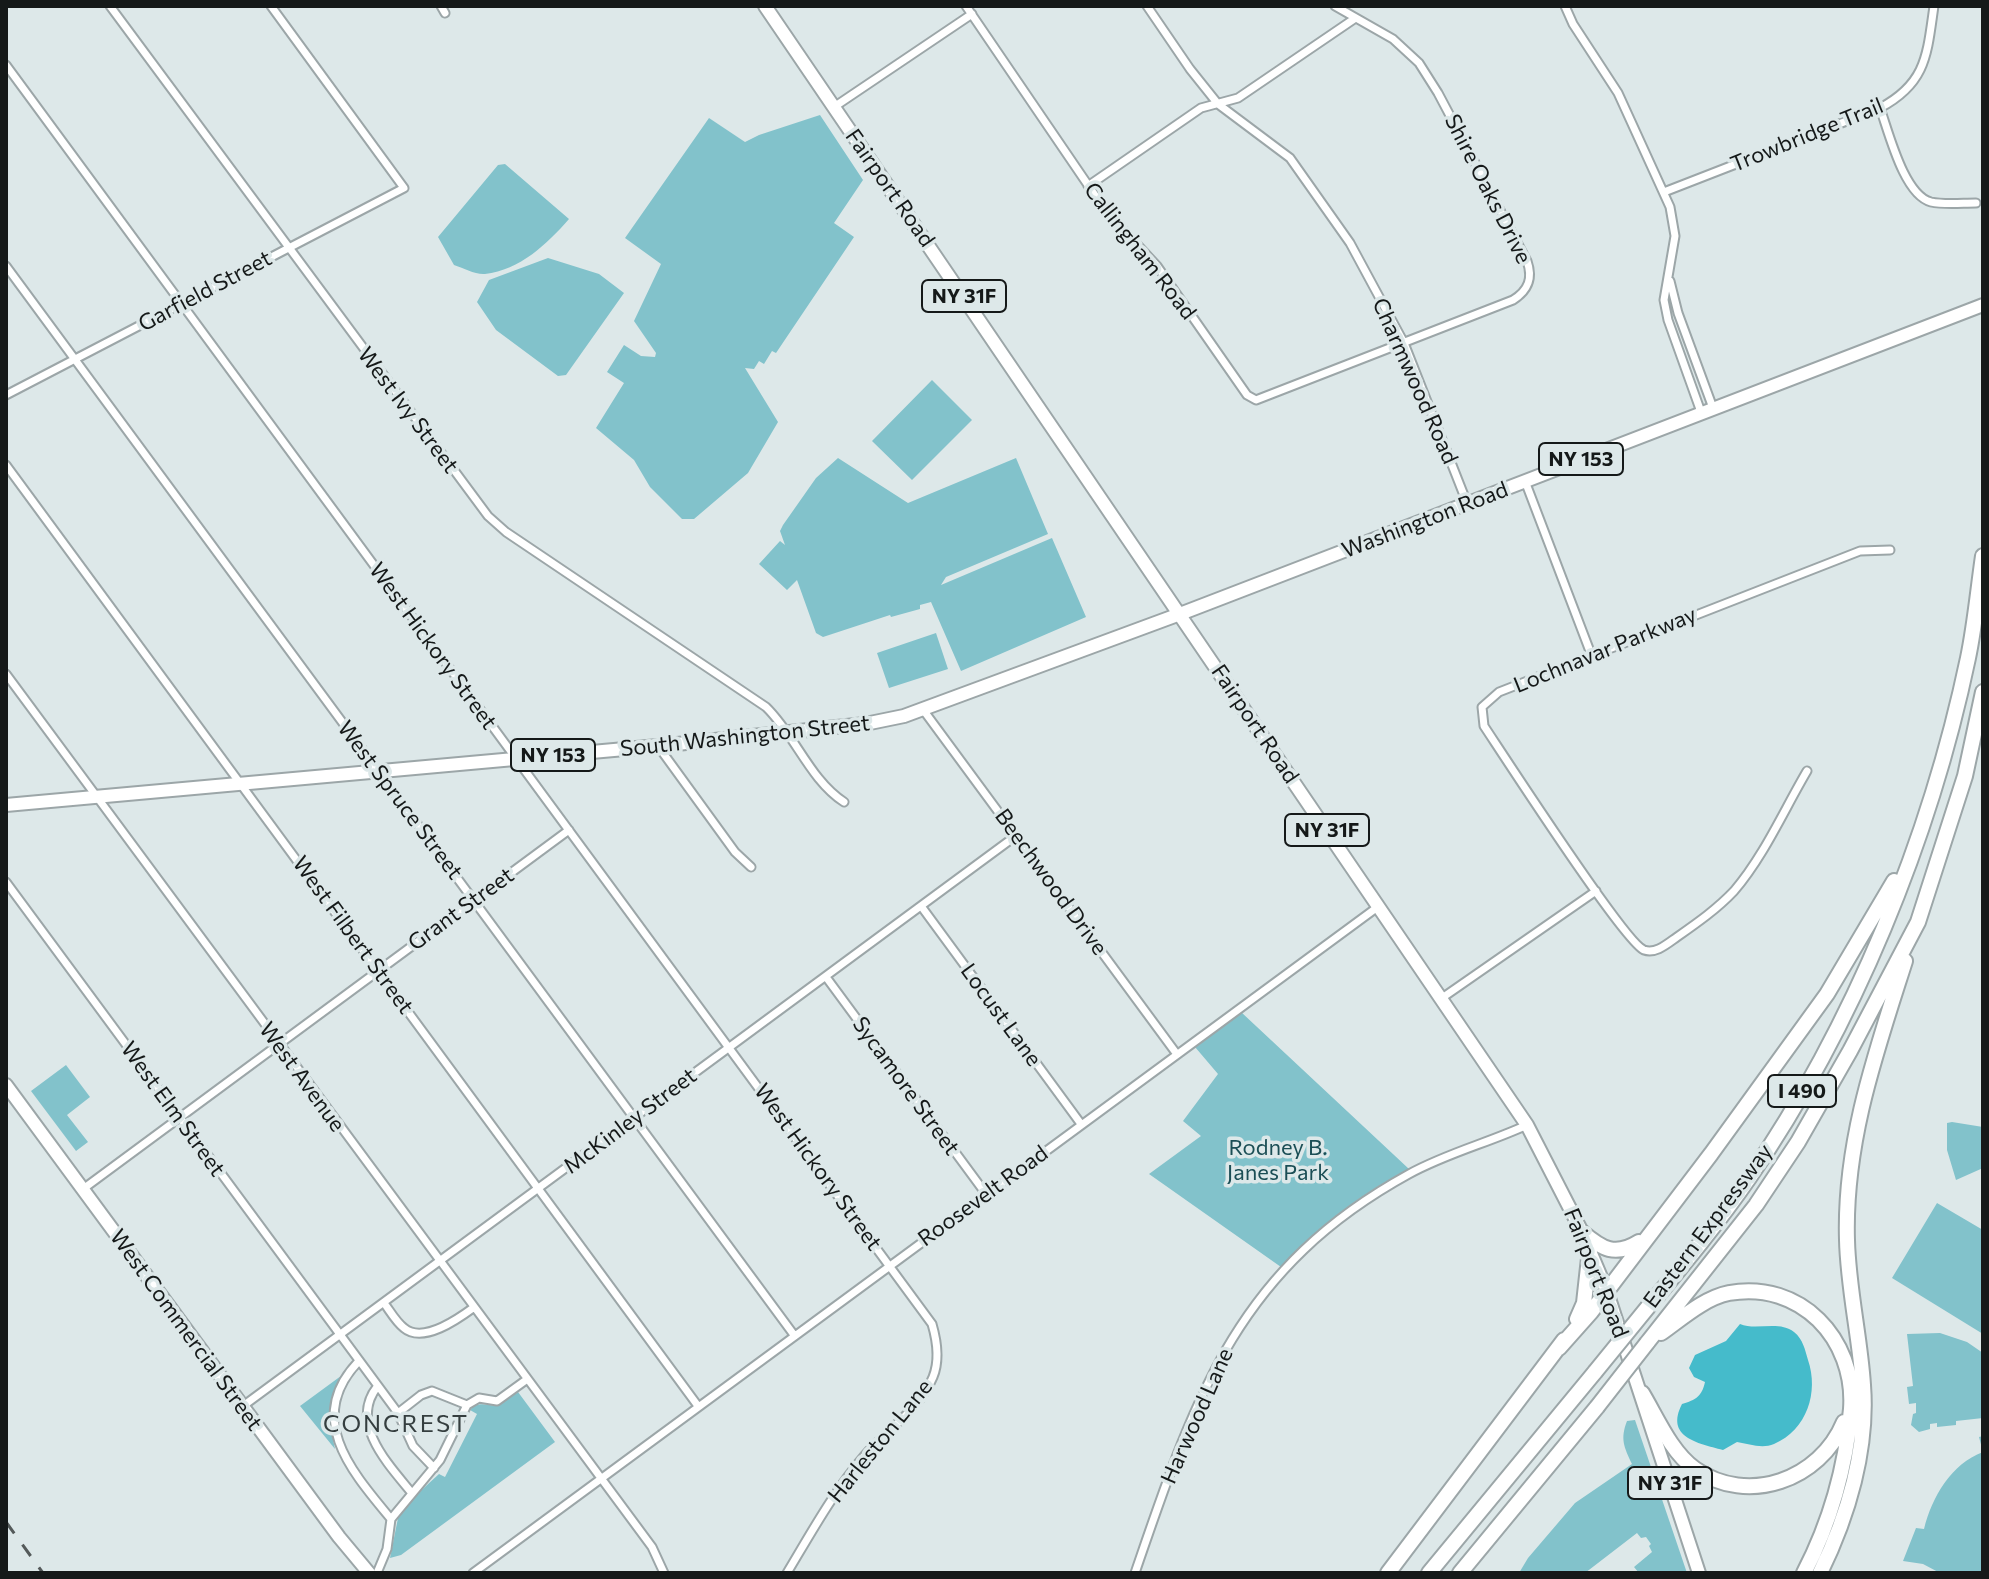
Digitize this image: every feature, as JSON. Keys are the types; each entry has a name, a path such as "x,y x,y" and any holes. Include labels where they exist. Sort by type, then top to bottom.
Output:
{"highway":[{"name":"Eastern Expressway","path":"1429,1573 1705,1237 1749,1178 1789,1114 1878,946 1913,850 1939,769 1968,657 1983,556"},
{"name":"Eastern Expressway","path":"1460,1573 1597,1407 1756,1205 1798,1142 1918,922 1965,776 1983,692"},
{"path":"1559,1348 1652,1232 1827,994 1913,850"},
{"path":"1820,1573 1838,1536 1849,1502 1862,1423 1863,1388 1847,1240 1854,1137 1867,1078 1918,922"},
{"path":"1582,1232 1604,1249 1615,1252 1628,1249 1652,1232"},
{"path":"1388,1573 1559,1348 1579,1317 1584,1303 1590,1249"},
{"path":"1647,1343 1697,1307 1726,1294 1750,1291 1780,1295 1810,1309 1832,1335 1843,1353 1849,1374 1851,1407 1832,1506 1819,1544 1804,1573"},
{"path":"1642,1393 1675,1448 1693,1468 1715,1480 1739,1487 1775,1484 1798,1475 1817,1462 1833,1443 1851,1407"}],"main road":[{"name":"Fairport Road","path":"765,6 1527,1125 1582,1232 1606,1289 1699,1573"},
{"name":"Washington Road","path":"1180,614 1983,305"},
{"name":"South Washington Street","path":"6,805 380,773 884,721 924,711 1180,614"},
{"name":"West Commercial Street","path":"6,1085 347,1548 369,1573"}],"street":[{"name":"West Ivy Street","path":"110,6 287,248 496,524 766,707 830,793 844,802"},
{"name":"Garfield Street","path":"6,395 404,188 271,6"},
{"name":"Callingham Road","path":"966,6 1088,186 1116,223 1157,266 1252,399 1264,399 1404,343"},
{"name":"Charmwood Road","path":"1147,6 1218,104 1282,150 1298,167 1350,243 1404,343 1467,503"},
{"name":"Shire Oaks Drive","path":"1335,6 1393,39 1419,63 1438,93 1530,268 1529,283 1520,295 1404,343"},
{"path":"1565,6 1573,24 1618,93 1664,192 1675,236 1664,300 1668,320 1707,410"},
{"name":"Trowbridge Trail","path":"1664,192 1880,108 1907,90 1920,73 1927,54 1934,6"},
{"path":"834,107 972,14"},
{"path":"1088,186 1201,108 1238,98 1354,19"},
{"name":"West Hickory Street","path":"6,65 890,1264"},
{"path":"1880,108 1907,179 1916,194 1937,203 1976,203"},
{"name":"West Spruce Street","path":"6,266 794,1335"},
{"path":"1669,273 1707,410"},
{"name":"West Filbert Street","path":"6,465 698,1406"},
{"path":"1525,481 1591,654"},
{"name":"Lochnavar Parkway","path":"1596,891 1484,726 1481,713 1485,703 1499,692 1591,654 1860,551 1890,550"},
{"name":"West Avenue","path":"6,674 600,1479"},
{"name":"Beechwood Drive","path":"924,711 1176,1053"},
{"path":"658,746 735,852 751,867"},
{"path":"1442,998 1596,891 1636,945 1650,951 1661,948 1713,911 1738,885 1807,771"},
{"name":"Grant Street","path":"83,1189 569,830"},
{"name":"McKinley Street","path":"243,1406 1017,835"},
{"name":"West Elm Street","path":"6,882 398,1413 413,1446 434,1468"},
{"name":"Locust Lane","path":"921,906 1081,1124"},
{"name":"Roosevelt Road","path":"473,1573 1379,906"},
{"name":"Sycamore Street","path":"826,977 986,1194"},
{"name":"Harwood Lane","path":"1135,1573 1171,1468 1212,1372 1253,1306 1284,1269 1340,1220 1401,1178 1454,1152 1527,1125"},
{"name":"Harleston Lane","path":"787,1573 850,1472 920,1399 933,1378 937,1353 932,1324 890,1264"},
{"path":"384,1303 403,1328 416,1332 442,1329 473,1308"},
{"path":"358,1362 341,1389 334,1409 334,1426 350,1468 391,1519"},
{"path":"377,1573 387,1549 391,1519 434,1468 467,1405 479,1398 497,1401 526,1380"},
{"path":"377,1387 367,1404 369,1426 381,1454 411,1492"},
{"path":"398,1413 421,1395 432,1391 467,1405"},
{"path":"600,1479 652,1547 664,1573"}],"green space":[{"path":"820,115 863,180 834,223 854,237 776,353 772,351 764,364 759,361 754,369 745,368 778,422 748,473 694,519 682,519 650,487 634,460 596,428 624,383 607,372 624,345 641,356 655,357 656,353 634,321 661,264 625,238 709,118 745,142"},
{"path":"505,164 569,219 542,246 498,272 481,274 454,265 438,237 498,165"},
{"path":"548,258 599,274 624,293 566,375 558,376 496,330 477,302 489,280"},
{"path":"932,380 972,420 912,480 872,441"},
{"path":"838,458 908,503 1016,458 1048,534 946,577 941,585 1052,538 1086,617 961,671 931,602 920,605 920,609 890,615 823,637 816,633 797,580 787,590 759,564 780,541 785,545 780,531 783,525 816,478"},
{"path":"936,633 948,669 889,688 877,653"},
{"name":"Rodney B. Janes Park","path":"1241,1012 1409,1169 1340,1212 1281,1267 1149,1174 1201,1136 1183,1121 1218,1074 1195,1047"},
{"path":"66,1065 90,1097 67,1115 88,1142 76,1151 31,1091"},
{"path":"1947,1123 1983,1127 1983,1168 1956,1180 1947,1150"},
{"path":"1937,1203 1983,1230 1983,1334 1892,1278"},
{"path":"1940,1333 1967,1342 1983,1353 1983,1418 1956,1421 1956,1425 1937,1427 1937,1423 1930,1424 1930,1429 1919,1432 1911,1425 1916,1403 1909,1404 1907,1387 1913,1386 1907,1334"},
{"path":"345,1373 330,1408 335,1449 300,1406"},
{"path":"518,1392 555,1442 401,1555 390,1558 398,1518 415,1496 439,1474 445,1477 477,1414 470,1410 479,1405 497,1406"},
{"path":"1635,1420 1687,1573 1639,1573 1634,1567 1652,1552 1646,1537 1641,1538 1637,1533 1585,1573 1519,1573 1575,1503 1632,1464 1623,1438 1627,1421"},
{"path":"1983,1452 1983,1573 1940,1573 1923,1564 1903,1561 1916,1528 1924,1529 1944,1483 1961,1465"}],"shaded area":[{"path":"1740,1324 1788,1328 1797,1335 1811,1372 1811,1397 1802,1420 1785,1438 1765,1446 1737,1442 1723,1450 1686,1437 1678,1424 1678,1415 1682,1404 1698,1397 1704,1387 1705,1382 1694,1377 1689,1368 1695,1355 1726,1341"}],"railway":[{"path":"6,1522 43,1573"}],"district":[{"name":"CONCREST","path":"396,1424"}]}
